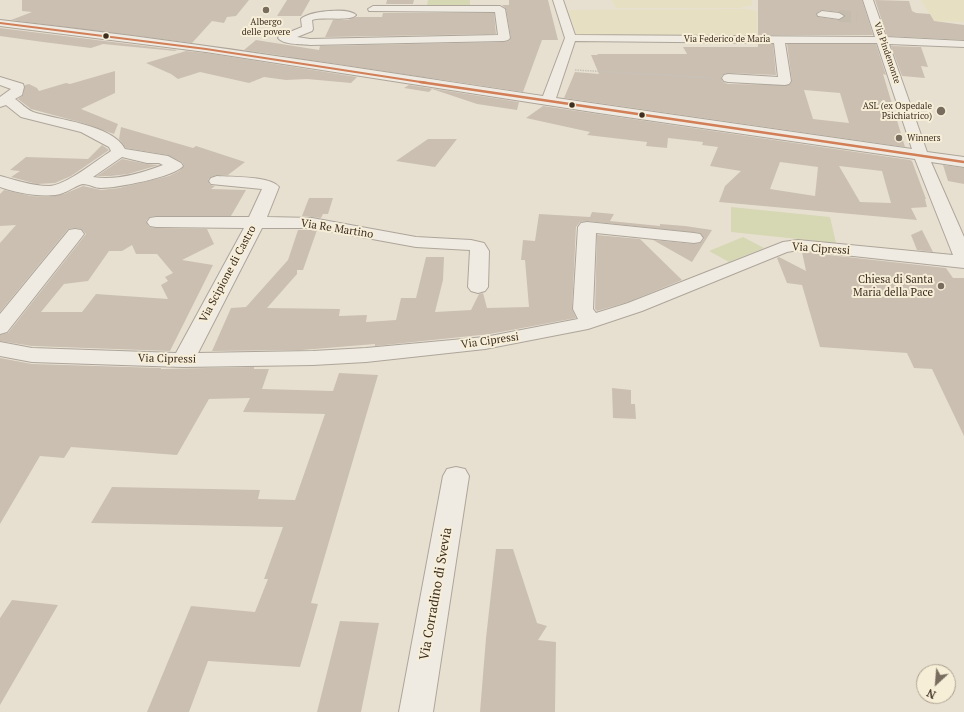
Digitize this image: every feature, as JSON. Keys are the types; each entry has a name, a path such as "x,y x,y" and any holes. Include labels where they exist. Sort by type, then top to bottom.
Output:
{"street":[{"path":"548,101 571,40 558,0"},
{"name":"Via Pindemonte","path":"868,0 869,18 882,40 921,155 960,240 964,260"},
{"path":"351,15 326,15 306,19 308,29 284,38 310,42 364,40 417,36 461,35 504,38 500,8 462,12 420,13 374,5 368,25 364,40 360,55"},
{"path":"822,14 839,16"},
{"path":"0,23 57,28 240,51 548,101 964,162"},
{"path":"728,78 785,81 779,39"},
{"name":"Via Federico de Maria","path":"558,41 779,39 882,40 964,44"},
{"path":"0,81 18,87 17,92 3,101 26,114"},
{"path":"0,114 26,114 86,129 115,144 119,152"},
{"path":"0,180 12,186 48,191 57,190 65,188 80,179 119,152 147,158 163,159 175,166 156,174 126,180 101,183 80,179"},
{"name":"Via Scipione di Castro","path":"182,360 256,222 271,187 261,184 217,181"},
{"name":"Via Re Martino","path":"156,222 312,223 416,242 471,245 478,247 480,250 478,287"},
{"path":"590,322 583,309 587,227 694,238"},
{"path":"0,328 76,234"},
{"name":"Via Cipressi","path":"0,349 32,355 182,360 314,358 366,355 485,342 581,325 635,308 783,247 798,245 964,260"},
{"name":"Via Corradino di Svevia","path":"416,712 456,476"}],"path":[{"path":"560,69 728,78"}],"shaded area":[{"path":"612,0 752,0 752,5 740,8 616,8"},
{"path":"921,0 964,0 964,22 934,21"},
{"path":"746,9 757,11 757,36 577,35 568,10"}],"green space":[{"path":"428,0 470,0 470,5 427,5"},
{"path":"731,207 830,217 836,243 731,232"},
{"path":"743,237 764,248 729,262 709,251"}],"building":[{"path":"22,0 249,0 236,16 227,17 224,23 212,21 192,43 11,20 32,12 22,11"},
{"path":"287,0 310,0 301,16 277,16"},
{"path":"387,0 414,0 413,4 386,4"},
{"path":"509,0 548,0 558,40 542,40 523,92 244,50 256,40 319,50 320,46 504,42 509,41 511,38 506,9 502,5 509,5"},
{"path":"758,0 862,0 873,35 758,35","holes":["822,10 839,12 845,17 839,20 818,17 816,14"]},
{"path":"875,0 909,1 912,11 916,13 930,14 934,21 964,25 964,40 887,36"},
{"path":"383,13 494,13 496,34 325,37 333,20 348,20 356,17 382,17"},
{"path":"0,28 177,50 103,44 91,48 0,36"},
{"path":"758,44 773,44 776,75 728,73 721,77 723,82 728,84 789,85 792,81 787,44 876,44 886,75 883,74 905,147 564,98 575,72 599,74 591,55 687,54 683,47 758,47","holes":["804,90 840,93 849,123 813,119"]},
{"path":"891,46 921,47 928,67 921,66 925,78 902,76"},
{"path":"186,51 357,77 351,83 307,79 286,80 264,77 249,83 200,72 178,79 171,74 146,63"},
{"path":"115,71 115,93 81,109 118,124 114,134 83,123 31,109 18,99 23,95 25,85 29,84 37,88 39,91"},
{"path":"409,85 519,102 517,110 477,104 432,89 429,92 404,88"},
{"path":"543,106 910,160 912,161 926,199 927,207 911,208 917,220 719,202 725,186 741,171 710,166 718,147 702,145 703,142 668,138 667,148 646,146 647,142 587,135 590,132 526,118","holes":["780,162 818,167 815,196 770,189","839,166 882,171 891,203 860,202"]},
{"path":"121,127 193,148 196,146 245,162 228,175 217,175 208,180 210,185 215,186 211,189 246,190 231,216 156,216 150,217 146,221 149,227 156,228 207,229 214,244 182,260 213,265 170,351 32,346 0,341 0,335 8,333 86,234 81,229 68,229 0,312 0,243 16,225 0,226 0,194 4,190 31,196 49,197 64,194 83,186 101,190 119,188 169,176 179,171 184,166 182,162 168,155 126,148 119,139","holes":["132,245 136,254 157,254 173,273 165,277 168,281 161,285 168,299 96,294 82,312 41,312 64,284 88,281 109,251 122,251"]},
{"path":"428,139 457,139 435,167 396,161"},
{"path":"102,145 109,150 71,176 55,183 37,184 11,177 20,171 10,170 26,157 88,159"},
{"path":"122,159 159,165 128,174 97,176"},
{"path":"943,165 964,168 964,184 948,181"},
{"path":"309,198 333,198 328,214 323,214 321,218 302,216"},
{"path":"592,212 614,214 610,221 660,226 660,224 685,226 712,230 692,262 653,240 694,244 700,243 704,239 700,233 587,221 580,222 576,227 572,309 576,318 490,334 375,346 375,344 302,350 212,351 231,308 246,307 288,260 298,230 317,230 303,270 297,270 297,274 267,308 340,309 339,316 367,315 366,322 396,320 401,298 416,298 426,257 444,257 443,280 435,312 471,310 479,294 483,293 487,308 529,307 525,260 521,260 523,240 535,241 539,214 590,217"},
{"path":"922,230 933,252 917,250 911,235"},
{"path":"597,235 640,239 682,280 628,302 597,311 595,309"},
{"path":"802,252 946,268 953,278 964,278 964,436 932,369 914,368 907,353 820,347 802,285 787,283 777,258 779,257 806,271"},
{"path":"0,358 32,364 161,369 254,367 254,369 269,369 262,389 333,391 339,373 378,375 311,603 318,604 300,667 208,661 189,712 147,712 191,606 255,612 268,579 264,579 283,527 91,523 112,487 260,490 258,499 295,500 325,414 243,412 250,398 209,399 177,455 71,447 64,458 40,456 0,524"},
{"path":"612,388 631,390 631,404 635,404 636,419 613,418"},
{"path":"496,549 513,549 537,623 547,626 538,640 556,642 555,712 480,712 486,638"},
{"path":"12,600 58,605 0,705 0,618"},
{"path":"340,621 379,623 361,712 317,712"}],"tunnel":[{"path":"839,16 857,17"}],"transit line":[{"path":"0,23 206,49 599,109 964,162"}],"place":[{"name":"Albergo delle povere","path":"266,10"},
{"name":"ASL (ex Ospedale Psichiatrico)","path":"941,111"},
{"name":"Winners","path":"899,138"},
{"name":"Chiesa di Santa Maria della Pace","path":"941,286"}]}
